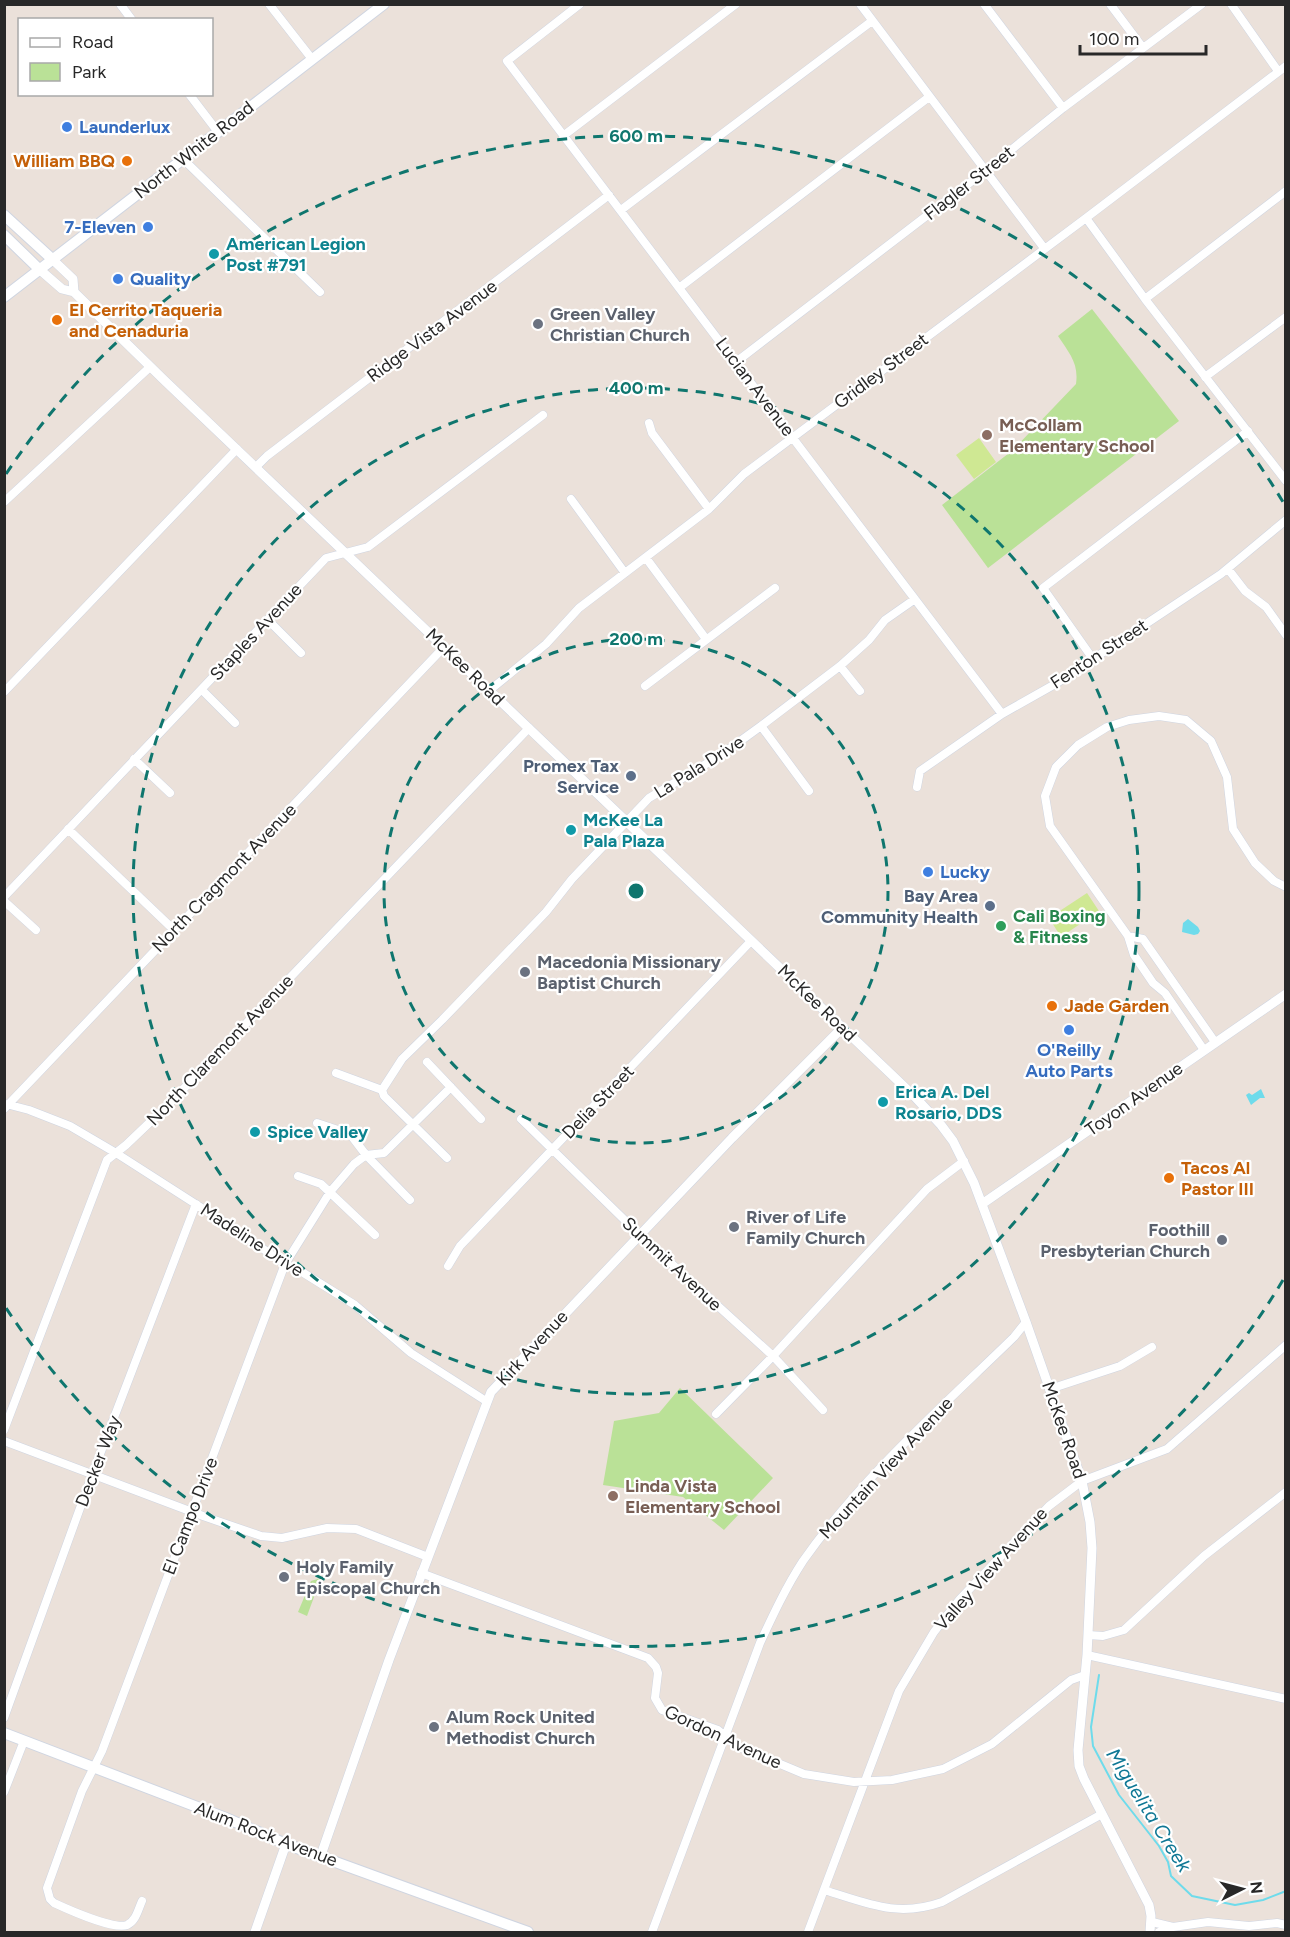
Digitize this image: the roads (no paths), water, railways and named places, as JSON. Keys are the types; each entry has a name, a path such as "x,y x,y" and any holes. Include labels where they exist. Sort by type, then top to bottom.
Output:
{"main road":[{"name":"North White Road","path":"4,297 384,4"},
{"name":"McKee Road","path":"4,215 52,259"},
{"name":"McKee Road","path":"4,235 39,269"},
{"name":"Alum Rock Avenue","path":"4,1734 226,1818 286,1844 528,1932"}],"street":[{"path":"120,4 130,18"},
{"path":"269,4 312,59"},
{"name":"Lucian Avenue","path":"580,4 507,61 1002,714"},
{"path":"563,136 736,4"},
{"path":"860,4 1044,248"},
{"path":"984,4 1063,108"},
{"path":"1110,4 1143,48"},
{"name":"Flagler Street","path":"735,362 985,171 1063,108 1202,4"},
{"path":"1231,4 1278,71"},
{"path":"621,210 872,21"},
{"name":"Gridley Street","path":"489,690 546,644 579,608 709,510 744,474 1286,66"},
{"path":"191,96 218,132"},
{"path":"679,288 929,97"},
{"path":"183,159 320,292"},
{"path":"1145,299 1286,191"},
{"name":"Ridge Vista Avenue","path":"256,467 267,456 609,195"},
{"path":"1086,218 1145,299 1286,481"},
{"name":"McKee Road","path":"52,259 73,279 74,292"},
{"name":"McKee Road","path":"39,269 62,289 74,292 842,1028 935,1118 953,1141 982,1204 1082,1481 1090,1522 1092,1548 1087,1655 1078,1750 1079,1766 1149,1905 1151,1927"},
{"path":"1205,377 1286,317"},
{"path":"4,502 150,367"},
{"name":"Staples Avenue","path":"4,899 326,558 368,548 543,415"},
{"path":"649,423 652,433 709,510"},
{"path":"1093,659 1043,588 1248,431"},
{"path":"4,692 237,449"},
{"path":"572,499 625,573"},
{"name":"Fenton Street","path":"917,787 920,771 1002,714 1057,683 1228,569 1286,520"},
{"path":"646,558 706,639"},
{"path":"1228,569 1245,591 1266,606 1286,635"},
{"path":"645,686 775,588"},
{"name":"La Pala Drive","path":"382,1090 402,1059 540,918 572,879 650,798 721,755 761,726 840,666 869,640 885,620 915,599"},
{"path":"268,620 301,653"},
{"name":"North Cragmont Avenue","path":"6,1106 444,648"},
{"path":"840,666 860,691"},
{"path":"202,690 235,723"},
{"path":"1204,1050 1165,993 1153,983 1134,955 1128,936 1050,826 1045,796 1056,767 1078,745 1107,727 1129,720 1159,716 1186,720 1211,741 1227,777 1233,829 1255,863 1274,881 1286,887"},
{"path":"761,726 809,791"},
{"name":"North Claremont Avenue","path":"4,1430 107,1160 169,1104 529,728"},
{"path":"134,759 170,793"},
{"path":"68,829 174,930"},
{"path":"4,899 36,930"},
{"path":"1128,936 1143,939 1215,1042"},
{"name":"Delia Street","path":"448,1266 460,1246 751,941"},
{"name":"Toyon Avenue","path":"982,1204 1286,994"},
{"name":"Kirk Avenue","path":"321,1856 421,1574 486,1401 501,1379 732,1138 842,1028"},
{"path":"427,1062 481,1119"},
{"path":"336,1073 382,1090 384,1096 447,1158"},
{"path":"366,1155 384,1153 451,1087"},
{"name":"Madeline Drive","path":"6,1106 29,1110 70,1126 116,1153 285,1264 355,1305 411,1353 486,1401"},
{"name":"Summit Avenue","path":"521,1119 640,1235 773,1356 823,1410"},
{"path":"317,1123 350,1134 366,1155 410,1200"},
{"name":"El Campo Drive","path":"142,1901 133,1922 121,1926 114,1925 59,1905 50,1899 49,1883 82,1791 102,1750 285,1264 330,1192 354,1164 366,1155"},
{"path":"716,1414 773,1356 927,1189 964,1161"},
{"path":"298,1176 321,1184 375,1235"},
{"name":"Decker Way","path":"4,1718 92,1475 196,1204"},
{"name":"Mountain View Avenue","path":"652,1932 760,1643 777,1604 802,1563 825,1531 914,1434 1014,1337 1026,1322"},
{"name":"Valley View Avenue","path":"808,1932 899,1691 916,1659 960,1599 1049,1506 1082,1481 1167,1449 1286,1345"},
{"path":"1050,1389 1120,1366 1152,1347"},
{"path":"4,1441 261,1536 282,1538 327,1528 356,1529 428,1557"},
{"path":"1088,1635 1103,1636 1124,1630 1204,1556 1286,1492"},
{"name":"Gordon Avenue","path":"421,1574 648,1658 658,1673 655,1698 662,1710 718,1730 736,1746 804,1774 837,1781 872,1783 943,1769 992,1744 1071,1680 1085,1676"},
{"path":"1087,1655 1286,1699"},
{"path":"4,1792 24,1741"},
{"path":"824,1890 887,1909 910,1910 926,1907 942,1902 1102,1814"},
{"path":"255,1932 286,1844"},
{"path":"1151,1927 1173,1927 1208,1922 1249,1929 1277,1923 1286,1924"},
{"path":"1159,1932 1173,1927"}],"water":[{"path":"1188,919 1198,927 1200,931 1198,934 1182,932 1183,923"},
{"path":"1261,1089 1265,1098 1260,1098 1251,1105 1246,1095 1249,1093 1252,1095"}],"waterway":[{"name":"Miguelita Creek","path":"1099,1675 1091,1727 1093,1746 1119,1795 1159,1846 1168,1862 1171,1876 1192,1896 1235,1905 1263,1900 1286,1891"}],"place":[{"name":"Launderlux","path":"67,127"},
{"name":"William BBQ","path":"127,161"},
{"name":"7-Eleven","path":"148,227"},
{"name":"American Legion Post #791","path":"214,254"},
{"name":"Quality","path":"118,279"},
{"name":"El Cerrito Taqueria and Cenaduria","path":"57,320"},
{"name":"Green Valley Christian Church","path":"538,324"},
{"name":"McCollam Elementary School","path":"987,435"},
{"name":"Promex Tax Service","path":"631,776"},
{"name":"McKee La Pala Plaza","path":"571,830"},
{"name":"Lucky","path":"928,872"},
{"name":"Bay Area Community Health","path":"990,906"},
{"name":"Cali Boxing & Fitness","path":"1001,926"},
{"name":"Macedonia Missionary Baptist Church","path":"525,972"},
{"name":"Jade Garden","path":"1052,1006"},
{"name":"O'Reilly Auto Parts","path":"1069,1030"},
{"name":"Erica A. Del Rosario, DDS","path":"883,1102"},
{"name":"Spice Valley","path":"255,1132"},
{"name":"Tacos Al Pastor III","path":"1169,1178"},
{"name":"River of Life Family Church","path":"734,1227"},
{"name":"Foothill Presbyterian Church","path":"1222,1240"},
{"name":"Linda Vista Elementary School","path":"613,1496"},
{"name":"Holy Family Episcopal Church","path":"284,1577"},
{"name":"Alum Rock United Methodist Church","path":"434,1727"}]}
